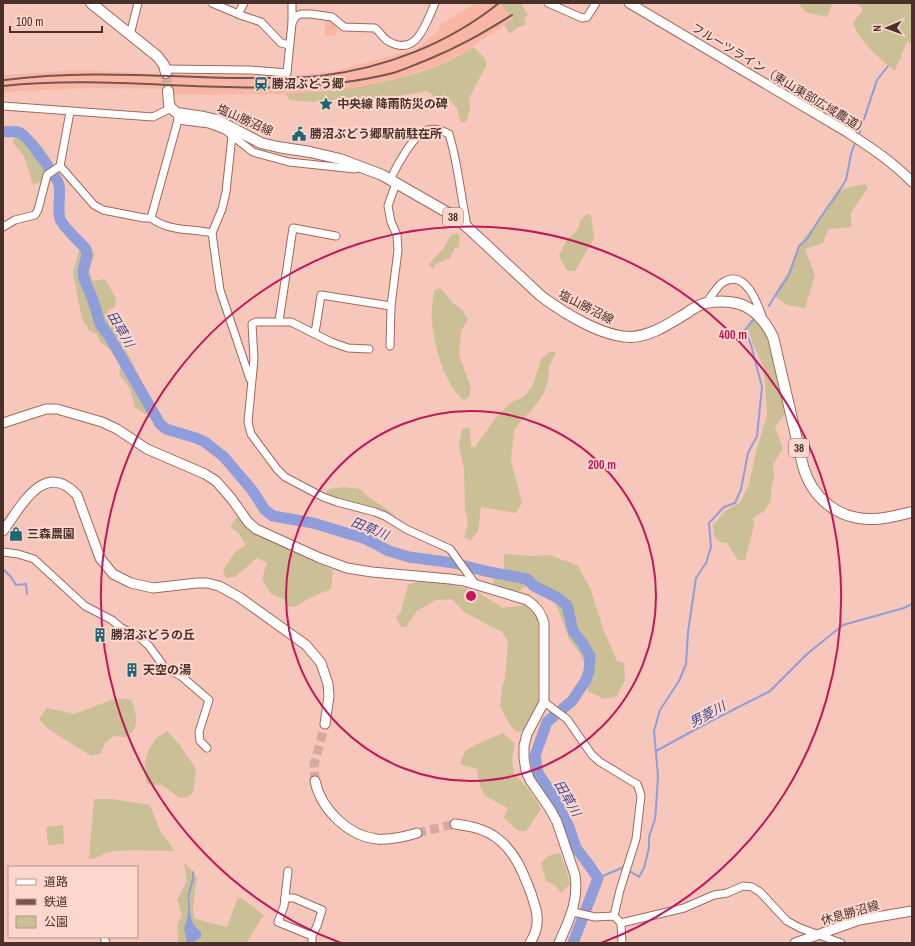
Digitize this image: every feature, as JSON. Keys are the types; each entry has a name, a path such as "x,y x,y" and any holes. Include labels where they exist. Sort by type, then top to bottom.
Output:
{"main road":[{"path":"92,3 161,60 166,71"},
{"path":"168,91 169,104 175,113"},
{"name":"塩山勝沼線","path":"175,113 204,116 217,120 261,143 340,159 393,181 450,214 466,226 541,296 552,304 607,334 631,337 646,334 659,329 706,303 717,301 729,302 739,304 747,308 765,322 773,337 805,474 814,491 829,506 841,513 859,518 886,518 912,512"}],"street":[{"path":"130,35 138,3"},
{"path":"212,3 261,22 281,44 289,45"},
{"path":"238,14 244,3"},
{"path":"166,71 250,70 287,73 292,23 292,3"},
{"path":"292,23 296,16 301,14 332,17 344,27 375,28 385,39 390,42 406,45 412,44 417,39 435,3"},
{"path":"548,3 582,18 587,17 596,3"},
{"name":"フルーツライン（東山東部広域農道）","path":"629,3 859,140 893,164 912,182"},
{"path":"3,106 153,117 175,113 225,130 254,152 289,162 355,169 361,167"},
{"path":"3,227 15,220 35,215 38,210 47,175 59,166 70,112"},
{"path":"151,218 175,113"},
{"path":"390,346 391,306 398,250 397,234 391,222 388,206 393,181 412,144 422,132 433,129 450,134 459,172 467,224 466,226"},
{"path":"232,136 226,192 222,210 212,232 220,290 251,381"},
{"path":"59,166 94,205 104,210 151,218 166,226 180,230 200,230 212,232"},
{"path":"279,321 293,228 336,236"},
{"path":"706,303 723,283 730,280 738,280 746,284 756,298 765,322"},
{"path":"315,333 321,295 391,306"},
{"path":"369,349 348,348 331,342 291,322 256,322 252,324 254,359 248,428 269,459 285,477 323,497 386,516 406,529 450,549 476,585"},
{"path":"3,423 46,410 57,409 102,422 117,429 147,449 205,474 216,481 231,498 248,522 256,529 267,535 346,568 372,572 450,579 527,600 538,608 544,623 544,702 527,734 524,758 526,771 530,780 550,808 557,822 576,883 576,897 572,912 559,943"},
{"path":"3,531 35,489 48,482 64,484 77,495 100,558 113,574 131,583 153,588 197,583 208,583 219,586 240,598 306,645 321,662 328,684 329,696 325,724"},
{"path":"3,552 18,554 34,560 85,606 112,620 120,627 140,638 149,646 165,668 181,676 209,700 199,732 200,741 207,748"},
{"path":"544,702 566,719 596,758 637,784 639,789 641,796 636,839 620,890 614,916"},
{"path":"315,781 318,794 333,815 356,832 364,836 380,839 403,837 417,833"},
{"path":"455,824 468,826 490,834 506,845 517,859 537,910 537,926 530,943"},
{"path":"285,898 294,898 322,910 312,940 278,922 284,906 288,871"},
{"path":"621,923 684,908 714,895 727,893 743,886 752,887 760,892 787,920 800,928 841,943"},
{"name":"休息勝沼線","path":"795,943 859,920 912,911"},
{"path":"572,912 595,917 614,916 621,923 622,943"}],"shaded area":[{"path":"476,3 500,3 513,19 466,51 434,67 398,78 350,89 286,94 172,95 171,89 91,88 3,93 3,75 79,70 161,74 274,76 301,75 335,71 416,49 438,31 440,25"},
{"path":"325,18 330,19 337,26 337,35 325,36"}],"green space":[{"path":"500,3 521,3 528,15 524,18 526,24 517,28 510,34 504,25 513,19"},
{"path":"799,3 832,3 827,17 805,12"},
{"path":"857,3 912,3 912,44 907,41 895,71 882,61 865,44 856,31 853,23 863,10"},
{"path":"473,47 484,57 487,64 469,98 470,109 466,122 461,122 457,109 450,100 440,100 427,91 354,104 342,99 314,102 290,100 286,94 343,89 414,74 445,63"},
{"path":"17,134 27,134 31,136 46,152 54,166 44,180 33,185 24,156 13,143 14,136"},
{"path":"865,184 868,188 851,212 851,227 828,229 823,243 805,249 815,275 805,308 787,305 776,297 775,293 789,270 804,238 820,220 824,210 836,192 853,186"},
{"path":"587,214 591,215 594,238 575,271 568,271 559,255 568,238 577,231 581,219"},
{"path":"457,233 460,237 459,248 455,247 450,258 436,264 433,269 429,264 443,249 450,236"},
{"path":"87,246 95,254 89,271 93,281 105,279 116,299 115,307 108,310 110,319 155,407 146,415 135,407 130,389 119,374 121,364 116,353 100,342 97,334 89,330 82,319 73,274 79,249"},
{"path":"440,288 453,303 461,309 468,319 461,331 459,355 471,388 469,397 464,400 457,394 446,375 435,342 432,322 432,306 434,291"},
{"path":"751,320 758,322 767,336 786,413 775,427 783,448 773,465 774,476 771,501 763,512 754,517 754,526 745,560 738,560 727,543 720,542 714,537 713,525 725,511 740,503 749,484 757,448 767,416 764,368 747,326"},
{"path":"551,351 556,353 549,366 548,381 544,393 534,407 514,429 511,460 522,503 516,513 481,507 478,531 470,541 464,537 468,523 465,509 464,470 459,445 462,429 470,428 471,447 475,447 495,419 510,403 525,396 533,385 541,359"},
{"path":"344,487 360,489 396,517 394,519 326,495 328,489"},
{"path":"236,518 240,518 260,536 333,570 331,589 294,607 287,606 283,599 270,593 262,579 267,563 257,558 235,577 226,578 223,570 235,552 246,545 238,532 230,527"},
{"path":"504,554 531,556 549,555 577,565 590,588 604,631 617,661 624,663 625,680 617,696 604,699 588,691 586,668 581,655 569,639 558,609 544,587 524,587 519,592 494,586 493,580 504,570"},
{"path":"419,581 448,584 476,591 503,608 526,605 536,617 538,624 538,704 523,731 517,732 511,727 500,707 502,687 505,678 508,642 502,632 464,612 452,599 436,600 417,611 406,627 401,627 396,618 401,611 408,585"},
{"path":"117,698 131,700 136,716 135,728 125,737 114,736 105,743 101,753 91,756 47,728 39,719 47,708 74,714"},
{"path":"167,731 179,744 196,769 193,792 188,797 180,798 162,785 147,784 145,778 145,761 148,751 155,740"},
{"path":"503,733 515,744 512,758 514,775 529,790 541,809 526,831 518,831 504,818 508,808 485,796 480,786 477,769 460,764 465,751"},
{"path":"94,799 113,799 150,805 161,833 175,851 117,851 109,852 89,859"},
{"path":"63,825 64,844 48,845 46,827"},
{"path":"560,853 570,884 561,893 555,885 546,881 541,863 548,856"},
{"path":"184,862 197,877 193,906 194,918 227,927 238,897 264,915 246,943 178,943 177,925 182,915 177,900 187,881"}],"water":[{"path":"189,896 192,920 201,932 201,937 193,943 187,943 184,928 188,916"}],"waterway":[{"path":"859,134 877,80 888,66"},
{"name":"田草川","path":"3,131 15,131 23,135 37,151 57,181 59,185 60,219 86,249 87,254 83,272 84,279 93,300 100,324 109,336 160,424 166,429 205,442 224,457 252,490 265,510 273,516 313,523 366,539 389,551 409,557 454,563 527,579 534,586 558,598 567,605 573,631 590,656 589,671 586,680 572,701 547,722 535,756 538,773 552,794 569,827 576,848 598,878 573,943"},
{"path":"769,306 789,275 799,246 807,239 846,180 851,154 855,143"},
{"path":"628,870 639,877 644,868 649,848 649,837 655,819 658,776 654,731 660,710 679,681 686,664 688,632 696,578 706,563 711,547 709,523 724,507 735,503 741,489 748,453 757,436 762,387 751,345 745,330 754,319"},
{"path":"3,569 16,585 26,584 27,594"},
{"name":"男菱川","path":"656,751 770,691 807,654 843,625 904,608 912,604"},
{"name":"男菱川","path":"598,878 624,867"},
{"path":"188,897 193,879 193,872"}],"tunnel":[{"path":"166,73 168,91"},
{"path":"315,781 314,765 325,724"},
{"path":"417,833 455,824"}],"railway":[{"path":"5,80 88,74 229,78 286,78 320,76 368,67 415,52 459,31 499,3"},
{"path":"3,86 52,83 101,83 296,87 345,82 393,73 406,69 460,45 512,15"}],"place":[{"name":"勝沼ぶどう郷","path":"261,84"},
{"name":"中央線 降雨防災の碑","path":"326,104"},
{"name":"勝沼ぶどう郷駅前駐在所","path":"299,134"},
{"name":"三森農園","path":"16,534"},
{"name":"勝沼ぶどうの丘","path":"100,635"},
{"name":"天空の湯","path":"132,670"}]}
